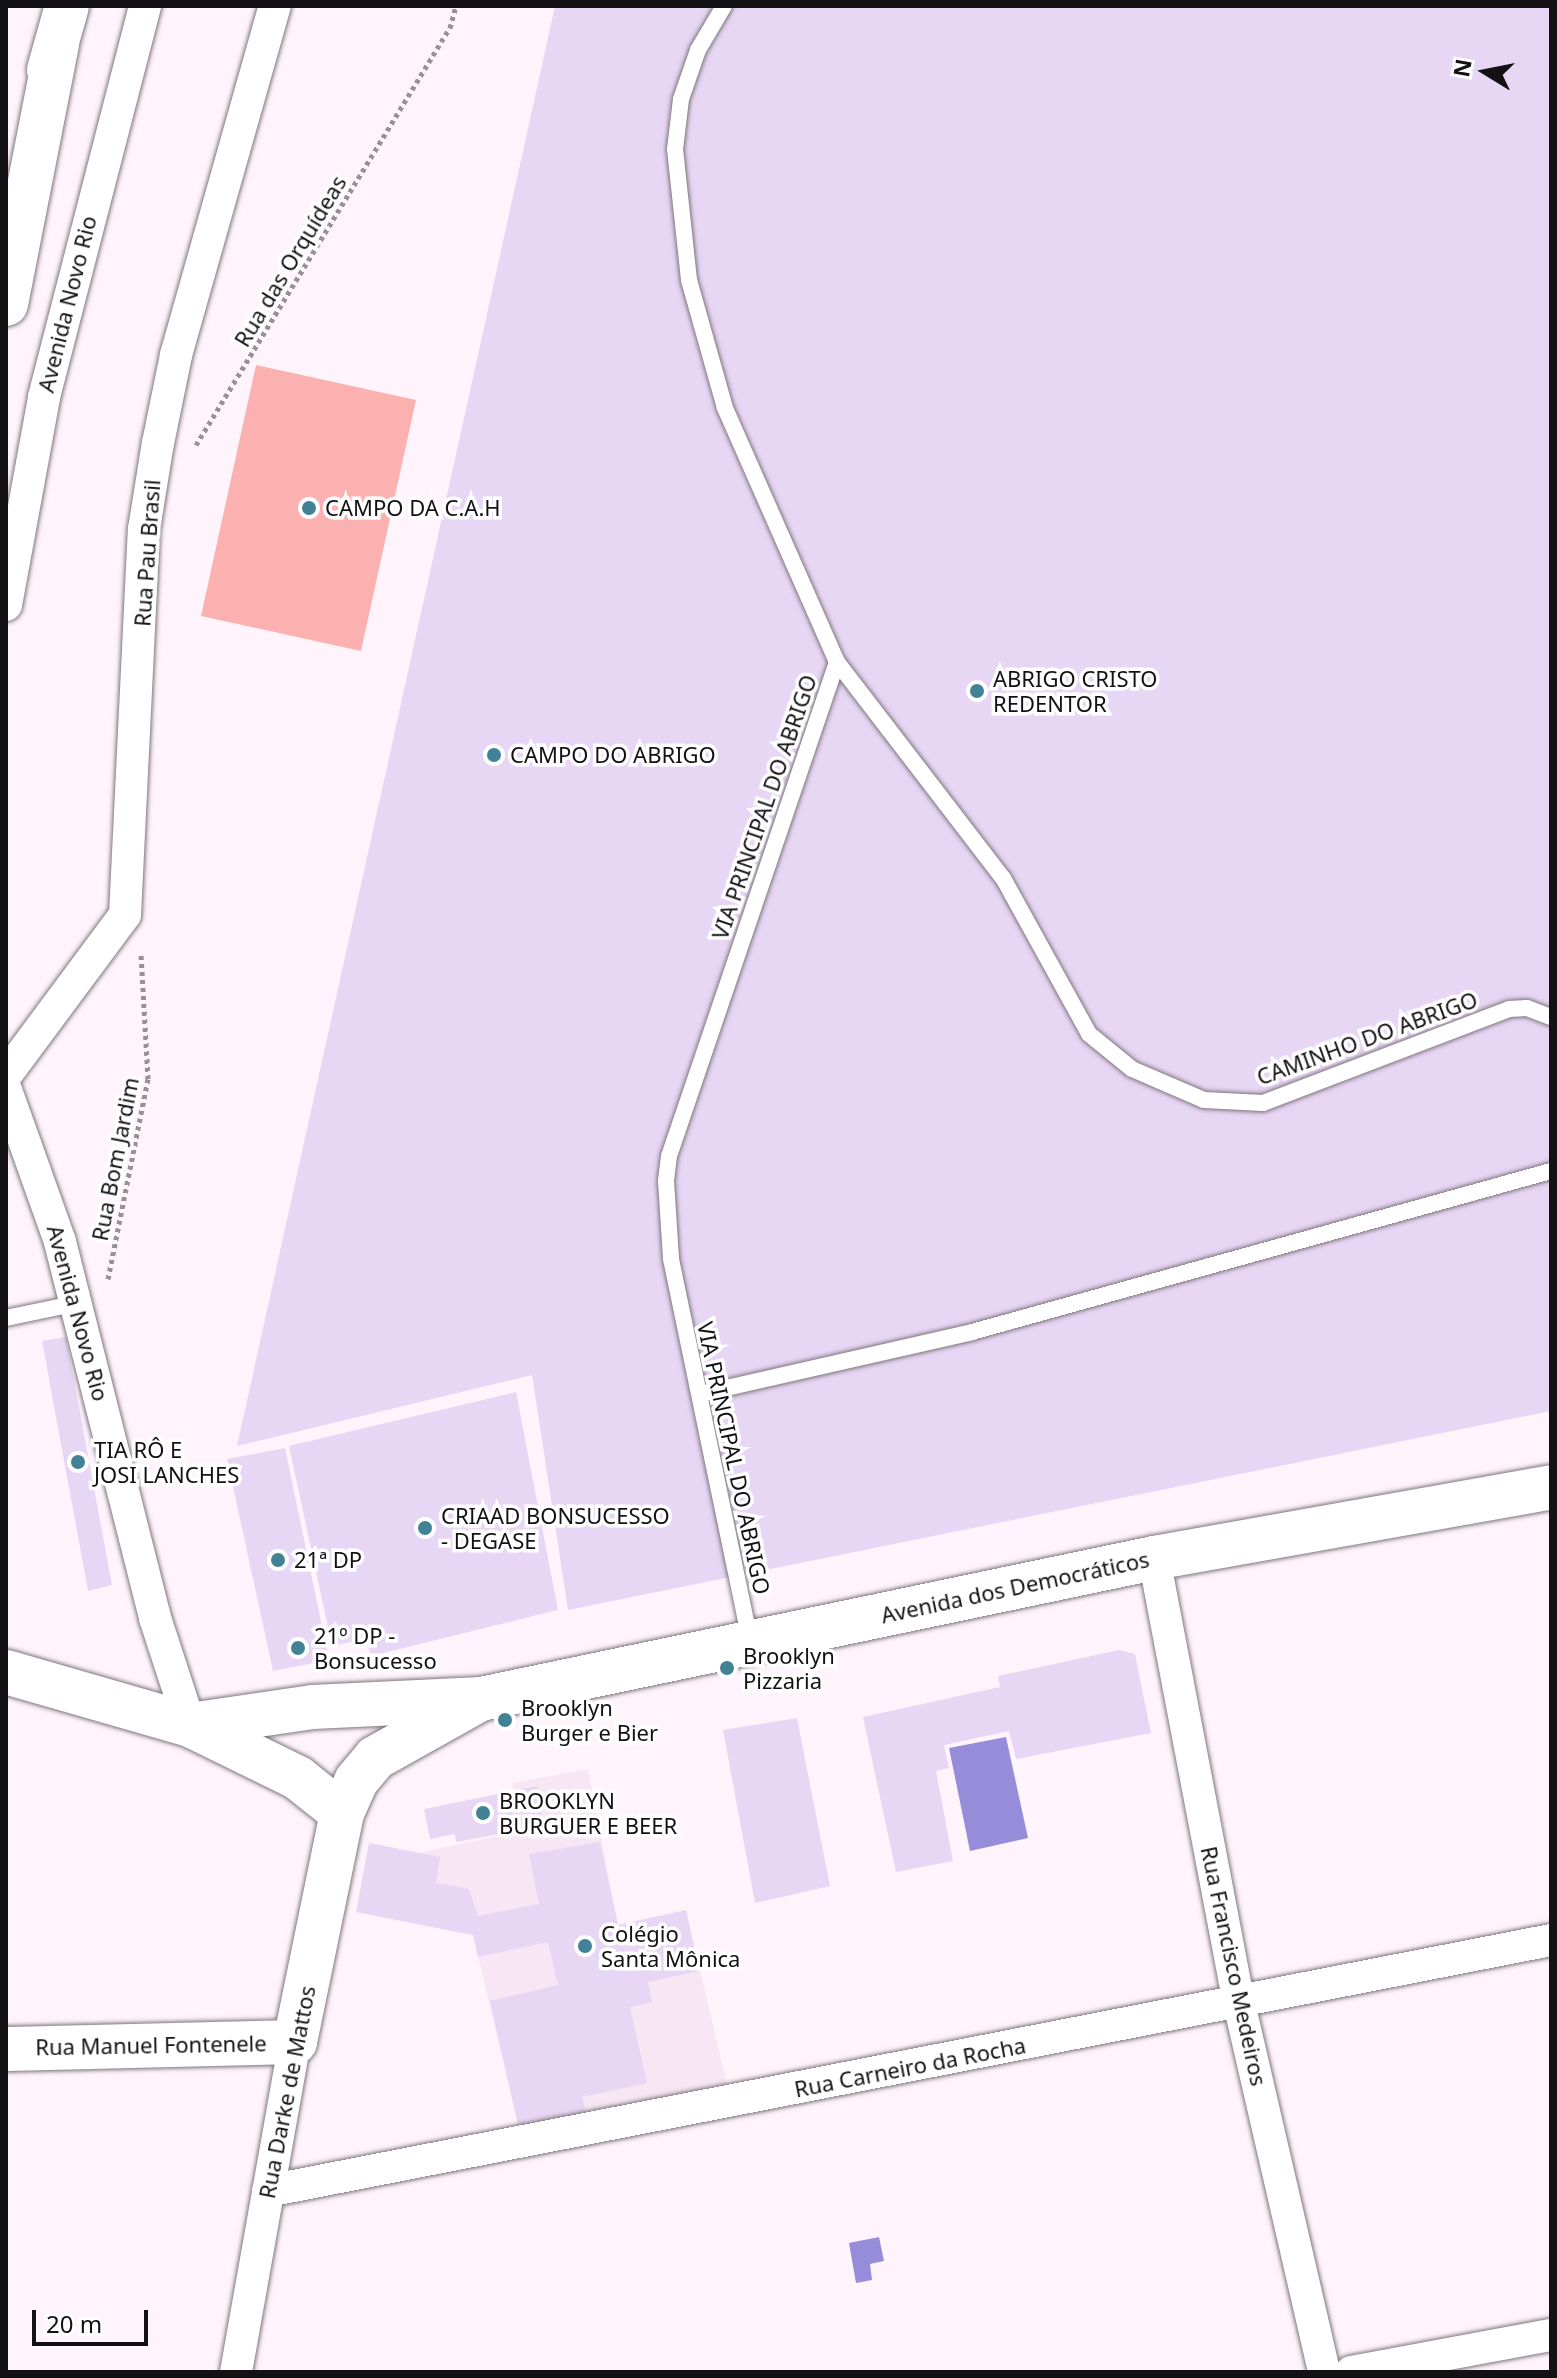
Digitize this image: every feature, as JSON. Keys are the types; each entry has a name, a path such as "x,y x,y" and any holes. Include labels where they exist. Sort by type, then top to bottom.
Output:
{"main road":[{"path":"6,227 62,25"},
{"path":"6,304 62,25"},
{"name":"Avenida dos Democráticos","path":"190,1725 313,1707 481,1699 1154,1558 1551,1487"},
{"name":"Avenida dos Democráticos","path":"6,1672 190,1725 298,1778 342,1813 356,1781 375,1758 481,1699"},
{"name":"Rua Darke de Mattos","path":"295,2042 342,1813"},
{"name":"Rua Manuel Fontenele","path":"6,2049 295,2042"}],"street":[{"name":"Avenida Novo Rio","path":"6,605 44,397 145,6"},
{"name":"Rua Pau Brasil","path":"125,915 144,529 158,443 176,355 275,6"},
{"path":"6,1075 125,915"},
{"name":"Avenida Novo Rio","path":"6,1090 78,1303 155,1618 190,1725"},
{"name":"Rua Francisco Medeiros","path":"1154,1558 1239,2003 1324,2372"},
{"name":"Rua Carneiro da Rocha","path":"268,2191 1551,1940"},
{"name":"Rua Darke de Mattos","path":"236,2372 295,2042"},
{"path":"1351,2372 1551,2335"}],"lane":[{"name":"VIA PRINCIPAL DO ABRIGO","path":"724,6 698,50 681,99 675,149 689,280 725,408 837,662 669,1156 671,1259 750,1643"},
{"name":"CAMINHO DO ABRIGO","path":"837,662 1003,878 1089,1034 1132,1069 1204,1100 1263,1103 1509,1009 1527,1008 1551,1017"},
{"path":"700,1394 972,1332 1551,1171"},
{"path":"6,1318 78,1303"}],"path":[{"name":"Rua das Orquídeas","path":"194,448 450,28 456,6"},
{"name":"Rua Bom Jardim","path":"107,1288 148,1079 141,942 125,915"}],"shaded area":[{"name":"CAMPO DA C.A.H","path":"256,365 416,400 361,651 201,616"},
{"path":"1006,1737 1028,1838 970,1851 949,1748"},
{"name":"Colégio Santa Mônica","path":"588,1769 618,1925 686,1910 727,2085 519,2129 473,1935 356,1912 369,1843 418,1853 520,1831 512,1783"},
{"path":"879,2237 884,2261 870,2264 872,2280 856,2283 849,2243"}],"building":[{"name":"ABRIGO CRISTO REDENTOR","path":"555,6 1551,6 1551,1411 568,1610 532,1375 237,1446"},
{"name":"TIA RÔ E JOSI LANCHES","path":"66,1337 112,1585 88,1591 42,1341"},
{"name":"CRIAAD BONSUCESSO - DEGASE","path":"516,1392 558,1610 371,1656 365,1639 332,1646 289,1446"},
{"name":"21ª DP","path":"285,1448 329,1660 273,1671 227,1459"},
{"path":"1119,1650 1135,1654 1151,1733 1016,1759 1009,1731 944,1745 949,1768 936,1771 953,1861 896,1872 863,1717 1000,1687 998,1676"},
{"name":"Colégio Santa Mônica","path":"797,1718 830,1886 755,1903 723,1730"},
{"name":"BROOKLYN BURGUER E BEER","path":"537,1786 542,1818 531,1828 456,1842 455,1834 430,1839 424,1809"},
{"name":"Colégio Santa Mônica","path":"600,1842 618,1925 686,1910 699,1971 648,1982 652,2002 630,2007 647,2083 582,2097 586,2114 519,2129 490,2001 558,1985 548,1942 478,1957 473,1935 356,1912 369,1843 440,1857 436,1883 469,1889 478,1916 539,1904 529,1854"}],"place":[{"name":"CAMPO DA C.A.H","path":"309,508"},
{"name":"ABRIGO CRISTO REDENTOR","path":"977,691"},
{"name":"CAMPO DO ABRIGO","path":"494,755"},
{"name":"TIA RÔ E JOSI LANCHES","path":"78,1462"},
{"name":"CRIAAD BONSUCESSO - DEGASE","path":"425,1528"},
{"name":"21ª DP","path":"278,1560"},
{"name":"21º DP - Bonsucesso","path":"298,1648"},
{"name":"Brooklyn Pizzaria","path":"727,1668"},
{"name":"Brooklyn Burger e Bier","path":"505,1720"},
{"name":"BROOKLYN BURGUER E BEER","path":"483,1813"},
{"name":"Colégio Santa Mônica","path":"585,1946"}]}
